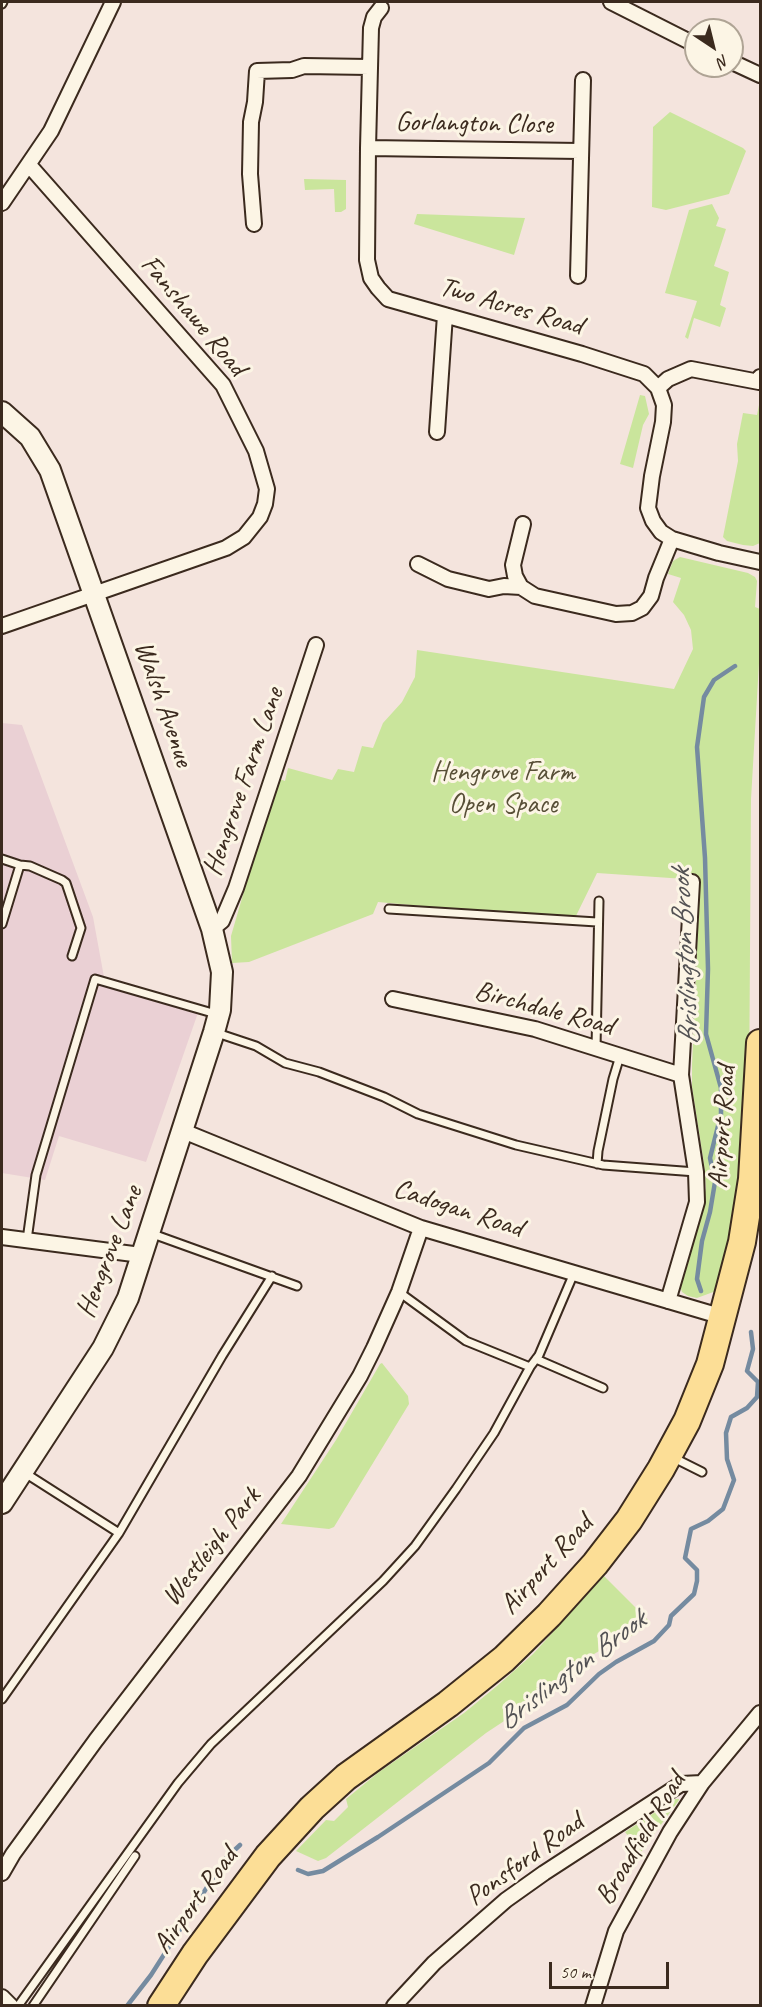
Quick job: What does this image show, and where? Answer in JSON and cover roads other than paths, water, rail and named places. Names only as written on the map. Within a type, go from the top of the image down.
[{"type":"highway","name":"Airport Road","points":[[161,2006],[195,1954],[268,1856],[312,1808],[346,1777],[448,1704],[504,1659],[549,1615],[595,1564],[629,1520],[687,1421],[710,1364],[723,1317],[742,1242],[752,1179],[760,1043]]},
{"type":"street","points":[[2,203],[51,131],[113,2]]},
{"type":"street","points":[[611,2],[684,39]]},
{"type":"street","name":"Two Acres Road","points":[[382,4],[374,17],[371,28],[369,67],[368,260],[371,278],[378,288],[388,299],[644,374],[658,388]]},
{"type":"street","points":[[254,225],[254,201],[250,174],[251,122],[257,71],[292,70],[304,66],[369,67]]},
{"type":"street","points":[[744,68],[760,75]]},
{"type":"street","name":"Gorlangton Close","points":[[578,276],[583,80]]},
{"type":"street","name":"Gorlangton Close","points":[[368,148],[580,151]]},
{"type":"street","name":"Fanshawe Road","points":[[2,626],[93,592],[226,548],[244,537],[260,518],[267,489],[256,451],[223,385],[29,165]]},
{"type":"street","points":[[437,432],[445,315]]},
{"type":"street","points":[[760,376],[759,382],[691,369],[668,379],[658,388],[664,405],[663,422],[648,508],[661,532],[672,539],[760,562]]},
{"type":"street","name":"Walsh Avenue","points":[[2,412],[30,436],[50,470],[212,929],[222,972],[216,1024]]},
{"type":"street","points":[[523,524],[513,565],[515,576],[521,587],[535,596],[616,614],[632,613],[642,608],[651,596],[672,539]]},
{"type":"street","points":[[418,564],[448,579],[489,589],[504,586],[521,587]]},
{"type":"street","name":"Hengrove Farm Lane","points":[[212,929],[222,921],[236,888],[316,645]]},
{"type":"street","points":[[668,1301],[698,1202],[696,1172],[681,1076],[692,882]]},
{"type":"street","name":"Birchdale Road","points":[[393,999],[535,1029],[681,1076]]},
{"type":"street","name":"Hengrove Lane","points":[[2,1503],[103,1348],[128,1298],[216,1024]]},
{"type":"street","name":"Cadogan Road","points":[[183,1131],[422,1228],[723,1317]]},
{"type":"street","name":"Westleigh Park","points":[[2,1873],[13,1854],[96,1740],[299,1476],[360,1376],[399,1292],[422,1228]]},
{"type":"street","points":[[2,1237],[141,1255]]},
{"type":"street","name":"Broadfield Road","points":[[593,2006],[616,1932],[670,1832],[702,1784],[760,1713]]},
{"type":"street","name":"Ponsford Road","points":[[394,2006],[434,1963],[506,1900],[681,1784],[702,1784]]},
{"type":"street","points":[[2,1997],[11,2006]]},
{"type":"lane","points":[[2,860],[30,866],[66,884],[81,928],[72,956]]},
{"type":"lane","points":[[2,924],[20,865]]},
{"type":"lane","points":[[596,1049],[599,901]]},
{"type":"lane","points":[[389,909],[597,922]]},
{"type":"lane","points":[[27,1240],[36,1175],[95,979],[216,1024],[285,1063],[318,1072],[384,1097],[418,1114],[516,1145],[597,1164],[696,1172]]},
{"type":"lane","points":[[597,1164],[600,1141],[620,1056]]},
{"type":"lane","points":[[149,1233],[297,1286]]},
{"type":"lane","points":[[18,2006],[132,1845],[191,1767],[211,1744],[383,1581],[415,1546],[494,1432],[536,1359],[574,1273]]},
{"type":"lane","points":[[2,1699],[119,1533],[272,1276]]},
{"type":"lane","points":[[399,1292],[466,1341],[530,1367]]},
{"type":"lane","points":[[536,1359],[603,1388]]},
{"type":"lane","points":[[669,1454],[702,1472]]},
{"type":"lane","points":[[22,1470],[119,1533]]},
{"type":"lane","points":[[33,2006],[135,1856]]},
{"type":"waterway","name":"Brislington Brook","points":[[701,1291],[697,1279],[702,1241],[715,1182],[710,1158],[721,1114],[721,1088],[706,1034],[708,969],[705,858],[697,747],[704,697],[714,680],[735,666]]},
{"type":"waterway","name":"Brislington Brook","points":[[298,1870],[308,1874],[323,1871],[378,1837],[489,1763],[524,1728],[567,1705],[599,1674],[654,1641],[669,1625],[671,1616],[694,1594],[697,1581],[697,1570],[685,1558],[691,1529],[708,1521],[723,1509],[734,1480],[727,1459],[726,1433],[731,1417],[747,1408],[757,1397],[758,1382],[747,1371],[753,1349],[751,1332]]},
{"type":"waterway","name":"Brislington Brook","points":[[127,2006],[151,1975],[225,1859],[240,1845]]},
{"type":"park label","name":"Hengrove Farm Open Space","points":[[503,789]]}]
